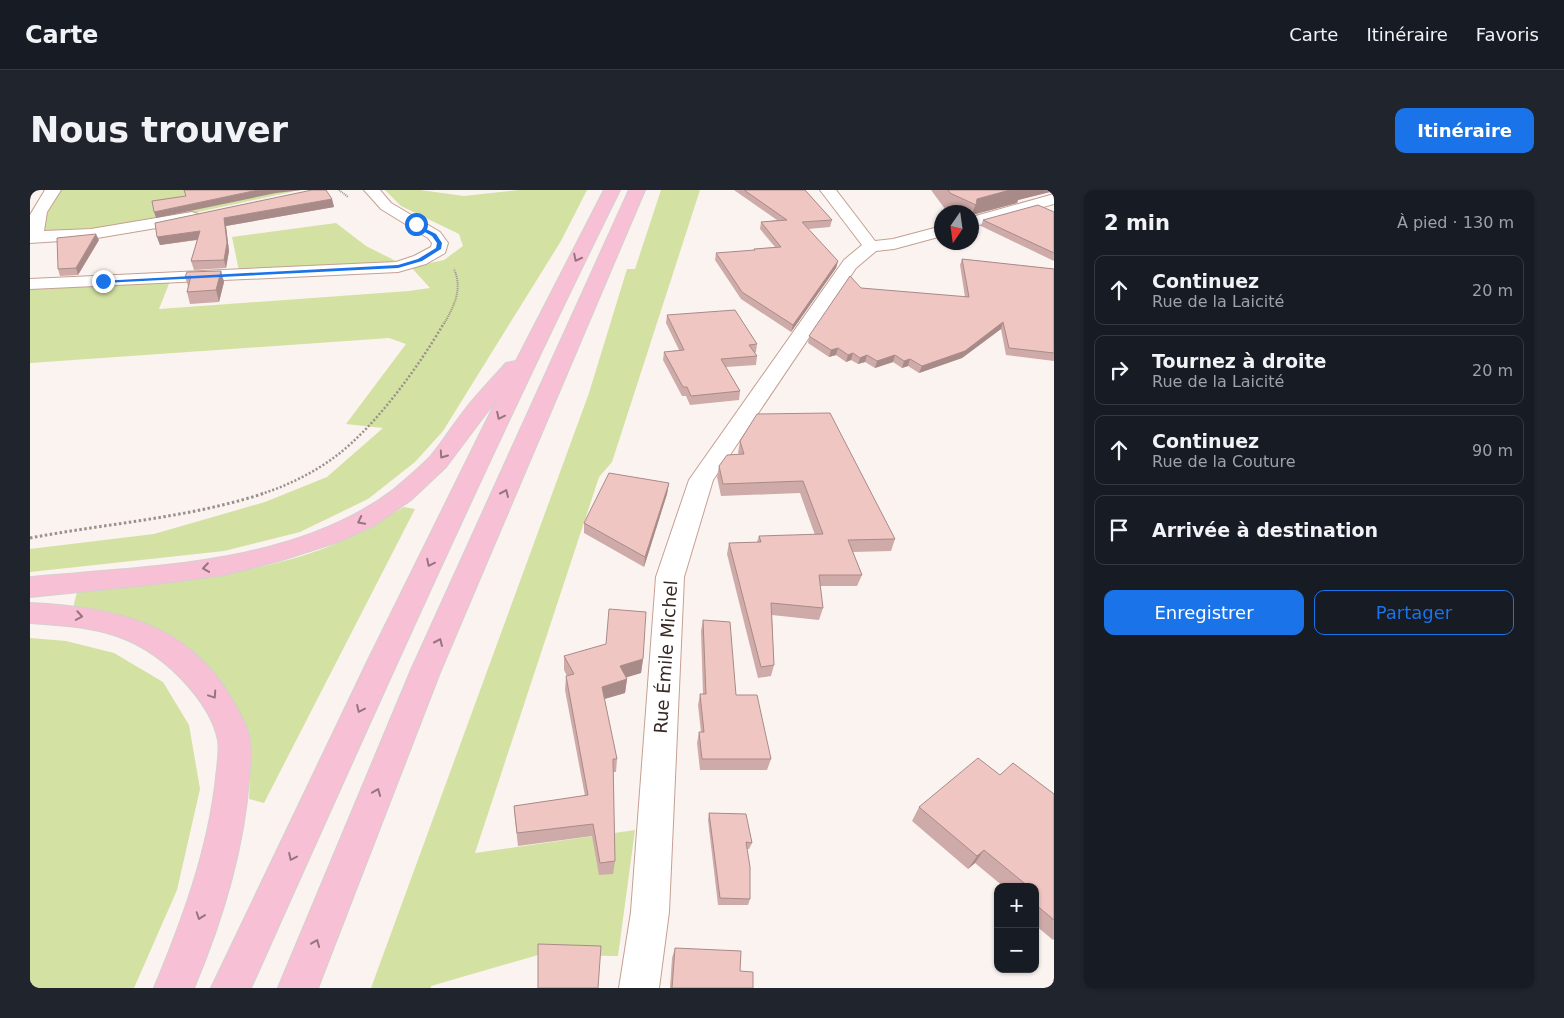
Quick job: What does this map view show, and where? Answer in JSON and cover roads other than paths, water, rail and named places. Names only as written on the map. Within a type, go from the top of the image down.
[{"type":"highway","points":[[231,988],[382,662],[536,340],[612,190]]},
{"type":"highway","points":[[298,988],[426,670],[637,190]]},
{"type":"highway","points":[[30,587],[156,575],[224,566],[270,555],[329,536],[351,526],[402,495],[438,462],[472,415],[536,340]]},
{"type":"highway","points":[[30,613],[70,615],[119,624],[161,642],[190,665],[217,698],[234,741],[232,800],[216,870],[174,988]]},
{"type":"street","points":[[53,190],[43,201],[32,225],[34,237],[63,237],[112,232],[205,214]]},
{"type":"street","points":[[30,284],[398,266],[420,260],[438,249],[440,243],[434,235],[386,206],[372,190]]},
{"type":"street","points":[[828,190],[871,246],[894,244],[934,233]]},
{"type":"street","points":[[979,220],[1054,199]]},
{"type":"street","name":"Rue Émile Michel","points":[[639,988],[650,912],[670,577],[701,480],[850,264],[871,246]]}]
